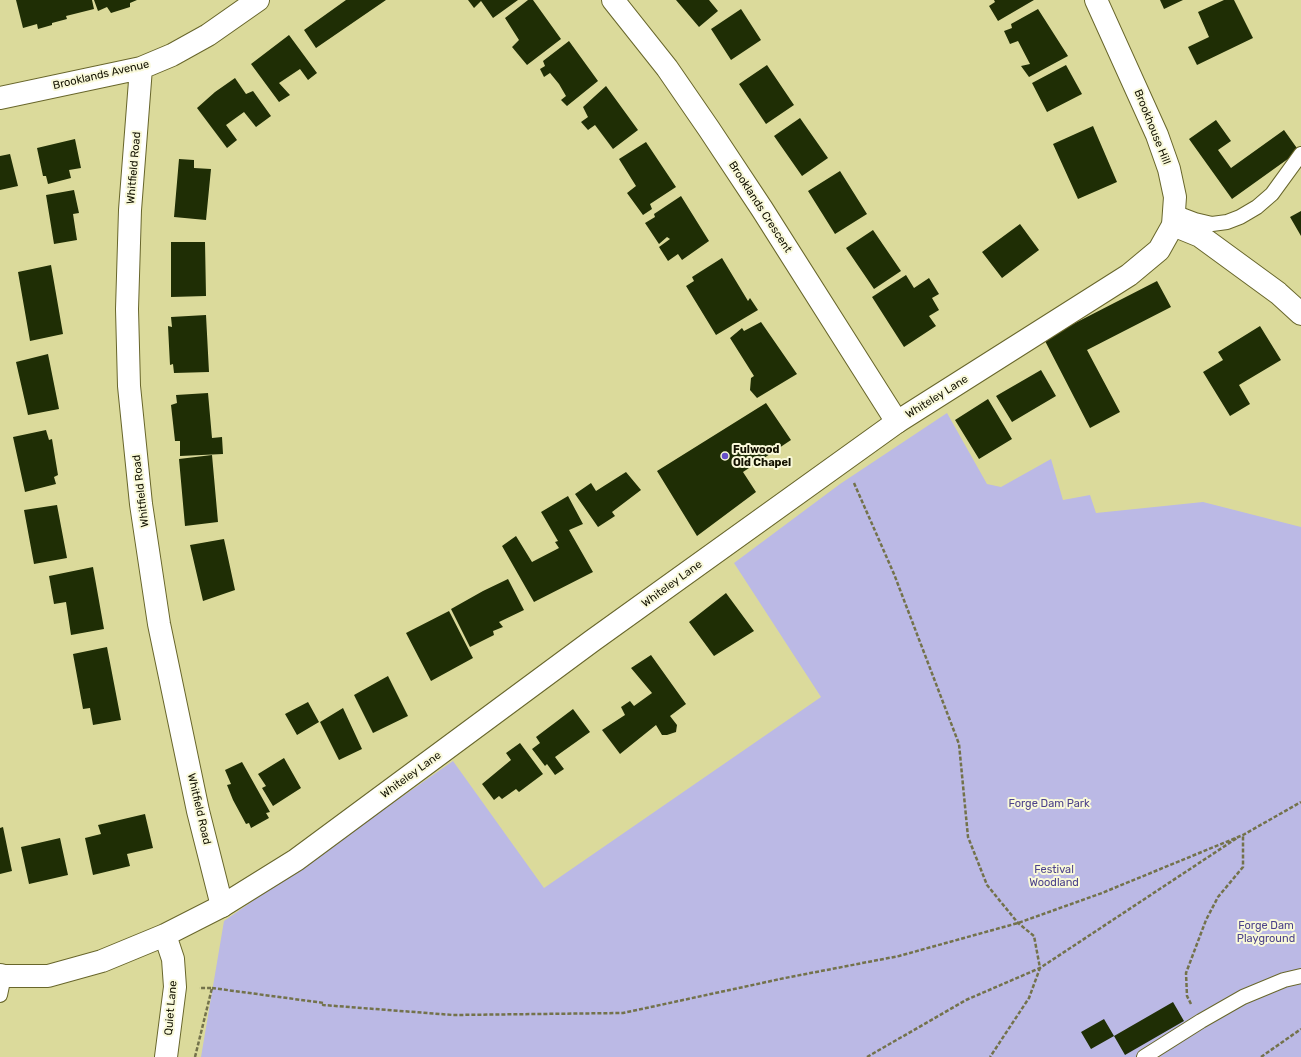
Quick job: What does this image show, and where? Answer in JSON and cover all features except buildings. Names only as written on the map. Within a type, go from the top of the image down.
[{"type":"street","name":"Brooklands Avenue","points":[[0,98],[141,68],[172,56],[208,35],[258,0]]},
{"type":"street","name":"Brooklands Crescent","points":[[613,0],[667,68],[709,129],[762,209],[897,422]]},
{"type":"street","name":"Brookhouse Hill","points":[[1096,0],[1157,135],[1169,169],[1175,197],[1173,218]]},
{"type":"street","name":"Whitfield Road","points":[[141,68],[130,226],[127,309],[129,386],[141,504],[159,624],[198,811],[222,906]]},
{"type":"street","name":"Whiteley Lane","points":[[1,982],[48,976],[102,961],[165,935],[222,906],[296,860],[592,641],[897,422],[1129,275],[1159,250],[1173,218]]},
{"type":"street","points":[[1173,218],[1278,293],[1301,314]]},
{"type":"street","name":"Quiet Lane","points":[[165,935],[173,959],[175,987],[166,1057]]},
{"type":"lane","points":[[1173,218],[1196,220],[1212,224],[1227,222],[1240,217],[1257,207],[1272,194],[1301,154]]},
{"type":"lane","points":[[1144,1057],[1201,1021],[1243,997],[1284,980],[1301,976]]},
{"type":"path","points":[[844,461],[894,574],[959,744],[968,837],[987,885],[1018,923],[1034,936],[1040,968],[1029,998],[990,1057]]},
{"type":"path","points":[[867,1057],[966,1000],[1040,968],[1243,835],[1301,802]]},
{"type":"path","points":[[175,987],[212,988],[324,1003],[324,1005],[453,1015],[623,1012],[898,956],[1018,923],[1102,893],[1243,835]]},
{"type":"path","points":[[1201,1021],[1193,1010],[1187,996],[1186,974],[1206,920],[1218,897],[1243,867],[1243,835]]},
{"type":"path","points":[[195,1057],[212,988]]},
{"type":"path","points":[[1261,1057],[1301,1029]]},
{"type":"green space","name":"Forge Dam Park","points":[[947,413],[987,484],[1001,487],[1051,459],[1063,500],[1090,495],[1096,513],[1203,502],[1301,527],[1301,1057],[201,1057],[224,921],[453,761],[544,888],[821,697],[734,563],[840,484]]},
{"type":"place","name":"Fulwood Old Chapel","points":[[725,456]]},
{"type":"park label","name":"Festival Woodland","points":[[1054,876]]},
{"type":"park label","name":"Forge Dam Playground","points":[[1266,932]]}]
